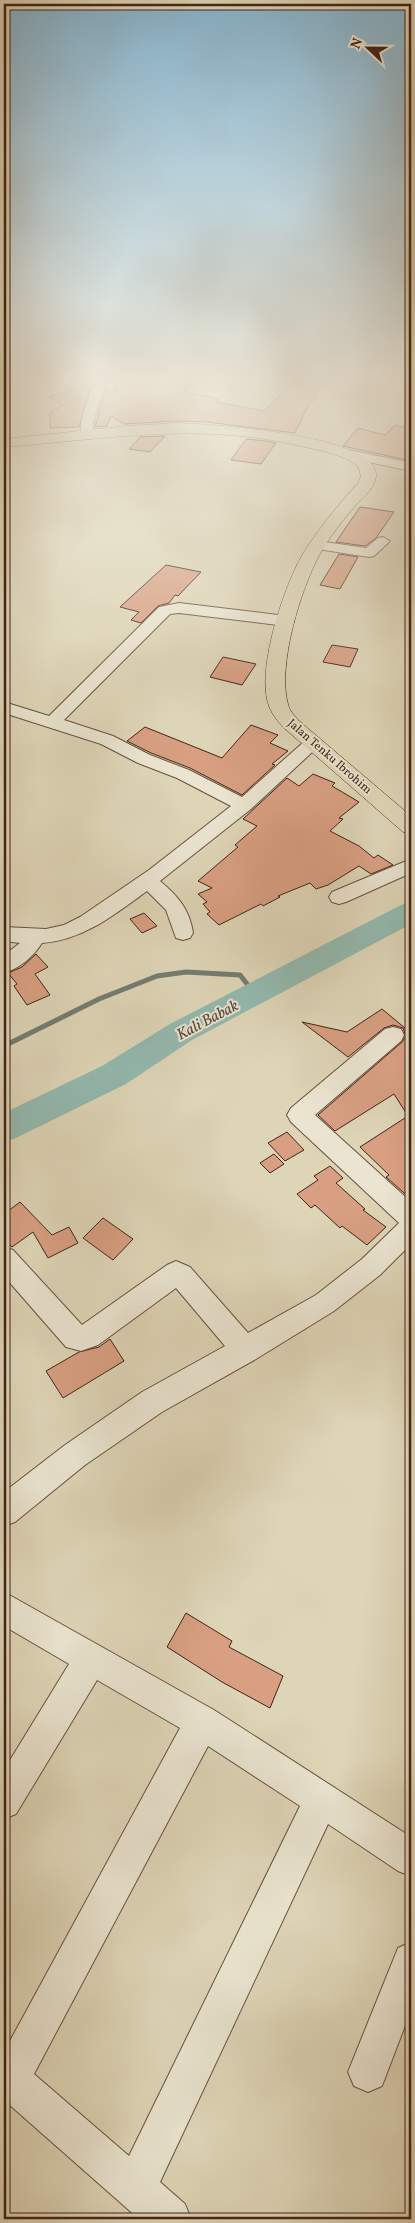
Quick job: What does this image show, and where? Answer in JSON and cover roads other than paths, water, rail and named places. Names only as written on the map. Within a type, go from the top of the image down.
[{"type":"main road","name":"Jalan Tenku Ibrohim","points":[[366,482],[318,545],[299,581],[286,622],[278,658],[276,689],[278,705],[291,724],[411,827]]},
{"type":"street","points":[[318,545],[369,553],[383,541]]},
{"type":"street","points":[[52,722],[165,610],[179,608],[286,622]]},
{"type":"street","points":[[4,707],[107,740],[144,759],[183,774],[244,805]]},
{"type":"street","points":[[4,934],[35,937],[60,934],[82,925],[147,881],[244,805],[313,743]]},
{"type":"street","points":[[339,897],[411,866]]},
{"type":"street","points":[[147,881],[178,909],[182,919],[183,934]]},
{"type":"street","points":[[4,965],[26,950],[35,937]]},
{"type":"street","points":[[393,1035],[299,1115],[411,1218]]},
{"type":"street","points":[[4,1511],[75,1455],[152,1402],[246,1350],[350,1285],[372,1267],[411,1228]]},
{"type":"street","points":[[4,1258],[76,1338],[81,1339],[88,1336],[176,1273],[181,1275],[246,1350]]},
{"type":"street","points":[[4,1608],[202,1722],[411,1858]]},
{"type":"street","points":[[4,1802],[91,1659]]},
{"type":"street","points":[[170,2219],[7,2077],[202,1722]]},
{"type":"street","points":[[135,2189],[321,1800]]},
{"type":"street","points":[[368,2072],[411,1961]]},
{"type":"waterway","name":"Kali Babak","points":[[4,1128],[114,1075],[181,1032],[411,912]]},
{"type":"waterway","points":[[4,1046],[99,999],[157,976],[186,972],[240,975],[255,994]]}]
